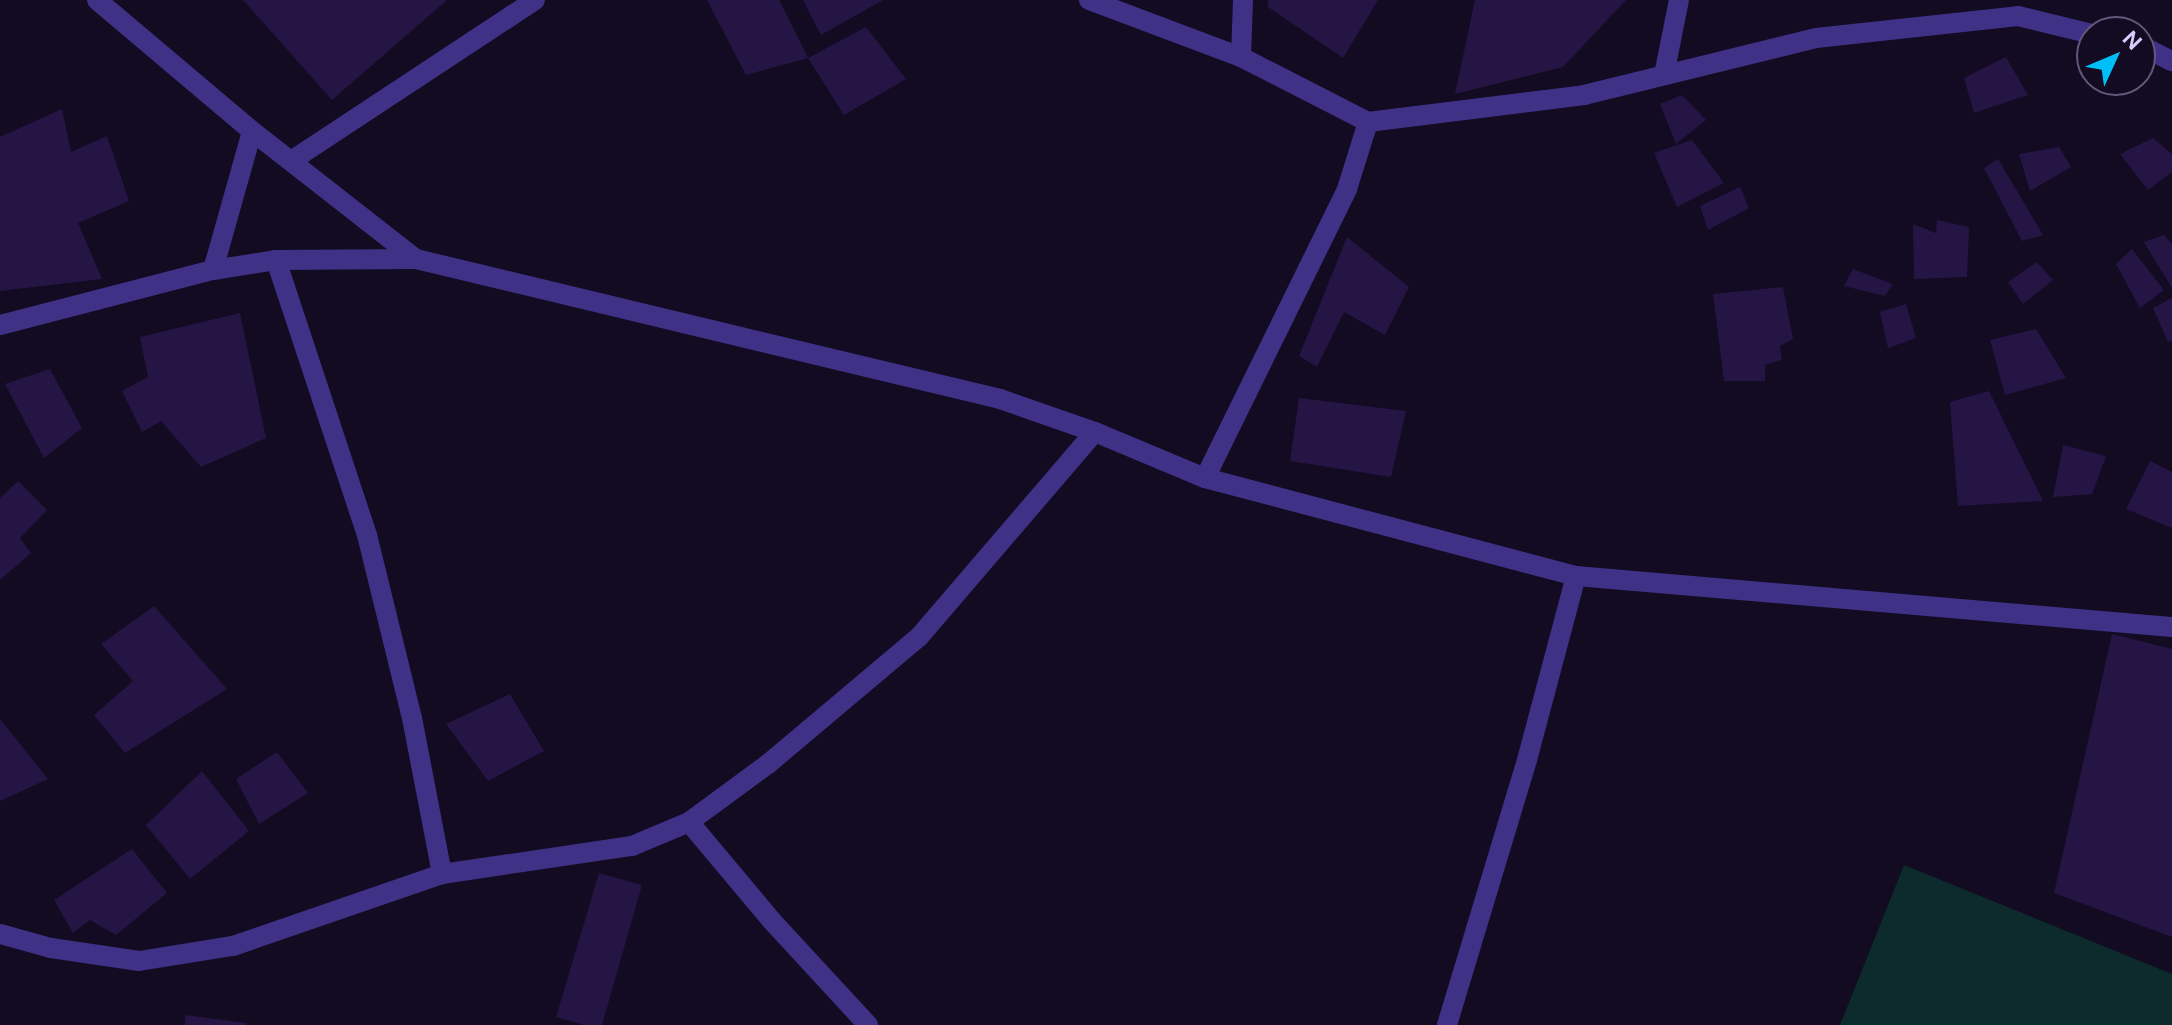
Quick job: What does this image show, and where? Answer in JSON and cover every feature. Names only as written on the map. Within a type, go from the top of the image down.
[{"type":"street","points":[[97,0],[252,131],[416,259]]},
{"type":"street","points":[[291,161],[535,0]]},
{"type":"street","points":[[1089,0],[1241,57],[1368,122],[1584,95],[1816,38],[2018,16],[2076,30]]},
{"type":"street","points":[[1241,57],[1243,0]]},
{"type":"street","points":[[1664,75],[1679,0]]},
{"type":"street","points":[[1205,478],[1347,189],[1368,122]]},
{"type":"street","points":[[213,270],[252,131]]},
{"type":"street","points":[[0,325],[213,270],[276,260],[416,259],[1000,399],[1095,432],[1205,478],[1576,576],[2172,627]]},
{"type":"street","points":[[276,260],[367,535],[412,718],[442,874]]},
{"type":"street","points":[[0,934],[51,948],[139,961],[233,946],[442,874],[632,846],[689,822],[768,764],[919,637],[1095,432]]},
{"type":"street","points":[[1447,1025],[1527,760],[1576,576]]},
{"type":"street","points":[[689,822],[772,921],[868,1025]]},
{"type":"green space","points":[[1904,865],[2172,974],[2172,1025],[1840,1025]]},
{"type":"building","points":[[243,0],[447,0],[332,100]]},
{"type":"building","points":[[707,0],[779,0],[808,58],[746,75]]},
{"type":"building","points":[[803,0],[883,0],[821,35]]},
{"type":"building","points":[[1268,0],[1378,0],[1343,58],[1268,7]]},
{"type":"building","points":[[1475,0],[1626,0],[1563,67],[1455,94]]},
{"type":"building","points":[[866,27],[906,79],[844,115],[808,58]]},
{"type":"building","points":[[2006,57],[2028,95],[1974,113],[1964,78]]},
{"type":"building","points":[[1682,95],[1706,120],[1676,144],[1660,104]]},
{"type":"building","points":[[62,109],[71,152],[107,136],[129,201],[78,223],[102,279],[0,291],[0,137]]},
{"type":"building","points":[[2153,138],[2172,154],[2172,172],[2148,190],[2120,154]]},
{"type":"building","points":[[1692,140],[1724,183],[1677,207],[1654,153]]},
{"type":"building","points":[[2059,147],[2071,167],[2030,191],[2019,154]]},
{"type":"building","points":[[1998,159],[2043,235],[2022,241],[1984,168]]},
{"type":"building","points":[[1740,187],[1749,208],[1708,230],[1700,206]]},
{"type":"building","points":[[1937,220],[1969,227],[1967,277],[1914,279],[1913,224],[1936,233]]},
{"type":"building","points":[[2164,235],[2172,244],[2172,288],[2144,242]]},
{"type":"building","points":[[1347,237],[1409,287],[1385,335],[1344,312],[1317,367],[1299,356]]},
{"type":"building","points":[[2132,249],[2164,290],[2140,308],[2116,264]]},
{"type":"building","points":[[2037,262],[2053,280],[2023,304],[2008,282]]},
{"type":"building","points":[[1853,269],[1893,284],[1885,296],[1844,286]]},
{"type":"building","points":[[1783,287],[1793,339],[1780,346],[1782,360],[1765,365],[1765,381],[1724,381],[1713,294]]},
{"type":"building","points":[[2172,298],[2172,341],[2168,342],[2153,308]]},
{"type":"building","points":[[1906,304],[1916,338],[1888,348],[1880,312]]},
{"type":"building","points":[[240,313],[266,438],[201,467],[161,421],[142,432],[122,391],[148,377],[140,337]]},
{"type":"building","points":[[2036,329],[2066,378],[2005,395],[1990,340]]},
{"type":"building","points":[[50,369],[82,428],[44,458],[5,384]]},
{"type":"building","points":[[1989,391],[2043,501],[1958,506],[1950,402]]},
{"type":"building","points":[[1299,398],[1406,411],[1391,477],[1290,461]]},
{"type":"building","points":[[2063,445],[2106,456],[2092,494],[2053,497]]},
{"type":"building","points":[[2150,461],[2172,472],[2172,528],[2126,509]]},
{"type":"building","points":[[18,481],[47,510],[20,538],[31,553],[0,580],[0,498]]},
{"type":"building","points":[[154,606],[227,689],[125,753],[94,715],[133,681],[101,644]]},
{"type":"building","points":[[2112,634],[2172,649],[2172,937],[2054,893]]},
{"type":"building","points":[[510,694],[544,751],[488,781],[446,724]]},
{"type":"building","points":[[0,719],[48,779],[0,801]]},
{"type":"building","points":[[277,752],[308,793],[259,824],[236,779]]},
{"type":"building","points":[[202,771],[249,831],[190,879],[146,825]]},
{"type":"building","points":[[132,849],[167,893],[116,935],[90,920],[73,933],[54,900]]},
{"type":"building","points":[[599,873],[642,885],[602,1025],[584,1025],[556,1017]]},
{"type":"building","points":[[185,1015],[246,1023],[246,1025],[185,1025]]}]
